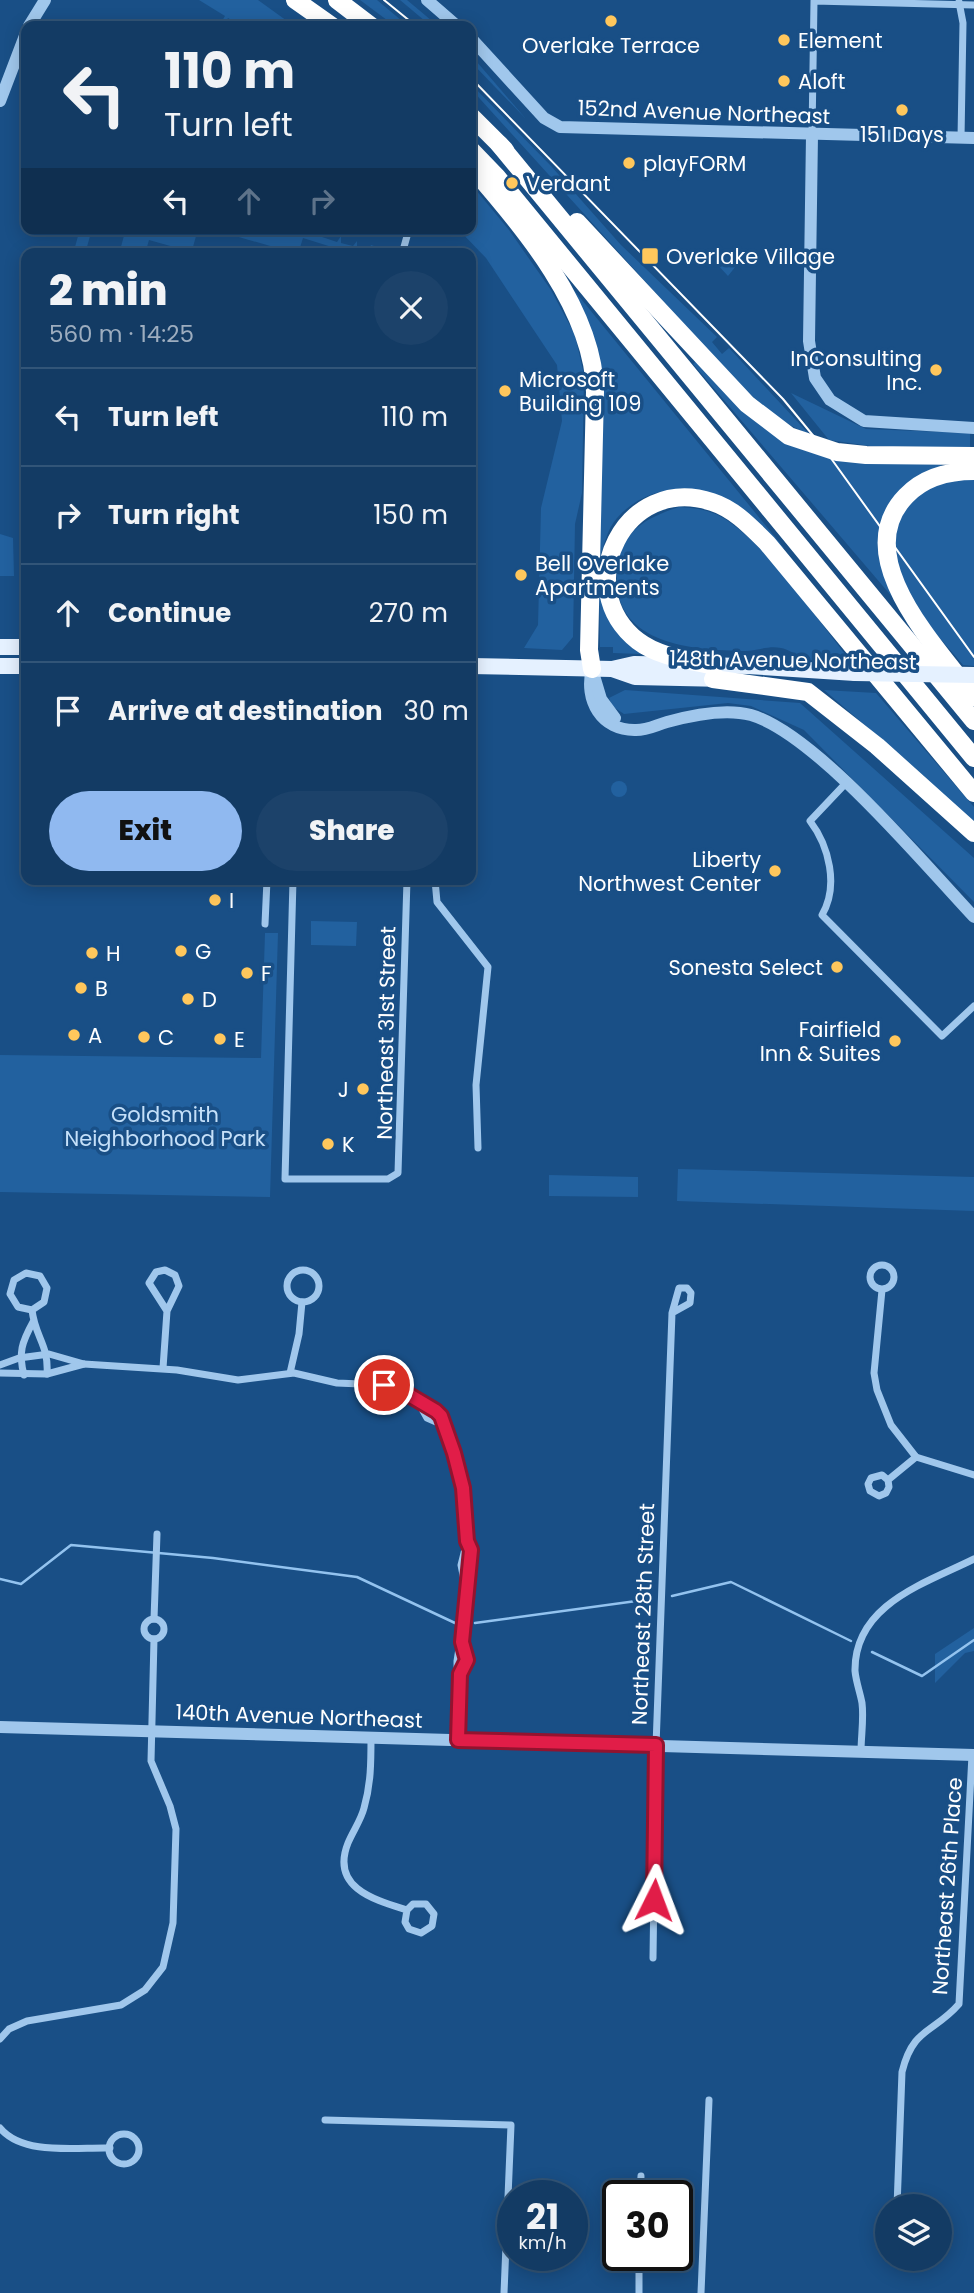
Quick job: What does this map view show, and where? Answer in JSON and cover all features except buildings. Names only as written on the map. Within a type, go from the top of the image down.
[{"type":"highway","points":[[295,0],[325,21]]},
{"type":"highway","points":[[337,0],[364,21]]},
{"type":"highway","points":[[476,121],[767,421],[789,436],[837,452],[974,456]]},
{"type":"highway","points":[[499,144],[974,721]]},
{"type":"highway","points":[[476,156],[974,758]]},
{"type":"highway","points":[[476,173],[561,288],[580,322],[593,360],[595,392],[589,650],[592,669]]},
{"type":"highway","points":[[974,471],[937,476],[908,494],[890,522],[886,548],[888,567],[900,593],[974,697]]},
{"type":"highway","points":[[974,793],[767,542],[744,520],[705,500],[664,500],[636,514],[617,536],[607,572],[611,602],[630,634],[650,649],[713,672],[808,692],[877,746],[974,833]]},
{"type":"main road","points":[[0,647],[21,647]]},
{"type":"main road","points":[[0,666],[21,666]]},
{"type":"main road","name":"148th Avenue Northeast","points":[[476,666],[612,669],[635,677],[713,672],[974,685]]},
{"type":"main road","name":"148th Avenue Northeast","points":[[858,678],[974,675]]},
{"type":"street","points":[[32,21],[45,0]]},
{"type":"street","points":[[427,0],[451,21]]},
{"type":"street","points":[[974,5],[959,2],[814,1],[810,364],[821,388],[839,408],[876,425],[974,428]]},
{"type":"street","points":[[959,2],[963,23],[967,138]]},
{"type":"street","name":"152nd Avenue Northeast","points":[[476,43],[544,118],[560,127],[967,138]]},
{"type":"street","points":[[0,101],[21,46]]},
{"type":"street","points":[[592,669],[589,689],[593,705],[604,719],[632,730],[724,713],[747,714],[767,720],[794,737],[846,783],[974,917]]},
{"type":"street","points":[[846,783],[810,821],[822,836],[828,854],[829,891],[822,915],[942,1036],[974,1006]]},
{"type":"street","points":[[265,924],[267,885]]},
{"type":"street","name":"Northeast 31st Street","points":[[293,885],[285,1179],[388,1179],[398,1173],[401,1167],[407,885]]},
{"type":"street","points":[[435,885],[437,902],[488,967],[477,1085],[478,1148]]},
{"type":"street","points":[[163,1368],[167,1311],[179,1282],[175,1275],[165,1270],[153,1275],[149,1287],[167,1311]]},
{"type":"street","points":[[304,1270],[316,1276],[318,1289],[310,1300],[302,1302],[290,1295],[287,1282],[291,1274],[304,1270]]},
{"type":"street","points":[[26,1273],[40,1276],[47,1289],[44,1302],[32,1310],[18,1307],[10,1294],[14,1280],[26,1273]]},
{"type":"street","points":[[882,1290],[874,1373],[877,1390],[891,1425],[916,1457],[974,1475]]},
{"type":"street","points":[[290,1373],[299,1334],[302,1302]]},
{"type":"street","points":[[32,1310],[33,1322],[49,1354],[47,1374]]},
{"type":"street","name":"Northeast 28th Street","points":[[653,1958],[656,1745],[672,1313]]},
{"type":"street","points":[[24,1375],[19,1357],[21,1344],[33,1322]]},
{"type":"street","points":[[0,1365],[19,1357],[49,1354],[85,1364],[136,1369],[163,1368],[238,1380],[290,1373],[337,1383],[384,1385],[399,1389],[436,1411],[463,1488],[467,1541],[472,1566],[466,1590],[462,1642],[457,1661],[460,1674],[458,1740]]},
{"type":"street","points":[[0,1373],[47,1374],[85,1364]]},
{"type":"street","points":[[888,1480],[916,1457]]},
{"type":"street","points":[[154,1639],[146,1634],[145,1627],[154,1619],[157,1534]]},
{"type":"street","points":[[861,1752],[862,1704],[855,1672],[862,1640],[886,1604],[899,1594],[974,1559]]},
{"type":"street","points":[[154,1619],[163,1624],[164,1631],[154,1639]]},
{"type":"street","points":[[0,2039],[9,2029],[27,2021],[121,2006],[145,1990],[163,1967],[172,1932],[176,1829],[170,1806],[152,1769],[154,1639]]},
{"type":"street","name":"140th Avenue Northeast","points":[[0,1727],[973,1755]]},
{"type":"street","points":[[371,1737],[368,1793],[364,1811],[348,1844],[346,1870],[349,1879],[365,1895],[407,1910]]},
{"type":"street","name":"Northeast 26th Place","points":[[898,2194],[902,2072],[906,2057],[921,2033],[959,2004],[966,1917],[973,1755]]},
{"type":"street","points":[[417,1903],[426,1904],[434,1914],[432,1926],[421,1933],[409,1929],[404,1918],[407,1910],[417,1903]]},
{"type":"street","points":[[701,2293],[709,2100]]},
{"type":"street","points":[[325,2120],[511,2125],[504,2293]]},
{"type":"street","points":[[0,2128],[12,2139],[27,2145],[110,2148]]},
{"type":"street","points":[[125,2134],[137,2141],[139,2149],[133,2161],[124,2164],[112,2157],[110,2148],[113,2140],[125,2134]]},
{"type":"street","points":[[641,2176],[641,2180]]},
{"type":"street","points":[[639,2271],[639,2293]]},
{"type":"green space","points":[[199,0],[258,0],[287,21],[233,21],[228,18],[222,21],[225,16]]},
{"type":"green space","points":[[360,0],[377,0],[402,21],[388,21]]},
{"type":"green space","points":[[400,0],[407,0],[432,21],[425,21]]},
{"type":"green space","points":[[476,61],[526,119],[476,67]]},
{"type":"green space","points":[[476,89],[551,166],[621,245],[717,337],[712,342],[722,354],[729,348],[809,434],[776,416],[729,374],[476,95]]},
{"type":"green space","points":[[476,190],[509,230],[551,290],[575,335],[584,375],[582,493],[575,524],[573,637],[562,650],[524,648],[538,625],[541,508],[562,421],[557,365],[486,258],[464,235],[476,235]]},
{"type":"green space","points":[[78,235],[90,235],[87,248],[75,248]]},
{"type":"green space","points":[[124,235],[196,235],[193,248],[177,248],[149,240],[147,248],[121,248]]},
{"type":"green space","points":[[232,235],[322,235],[337,242],[341,236],[341,243],[353,246],[357,241],[357,248],[335,248],[303,238],[300,248],[277,248]]},
{"type":"green space","points":[[728,256],[736,266],[728,276],[716,263],[721,257]]},
{"type":"green space","points":[[573,289],[784,548],[749,514],[729,500],[696,490],[679,489],[645,497],[630,506],[611,528],[599,562],[602,400],[598,348],[570,291]]},
{"type":"green space","points":[[696,361],[750,416],[770,432],[809,452],[852,461],[941,463],[941,468],[906,486],[885,515],[882,556],[894,599],[693,364]]},
{"type":"green space","points":[[791,393],[866,429],[970,433],[970,448],[870,446],[829,440]]},
{"type":"green space","points":[[974,476],[974,666],[963,665],[911,602],[899,578],[894,548],[900,519],[906,506],[916,495],[942,480]]},
{"type":"green space","points":[[679,507],[714,513],[741,531],[776,566],[853,664],[814,661],[776,647],[745,651],[676,644],[655,637],[638,626],[625,611],[618,590],[621,552],[625,542],[639,526]]},
{"type":"green space","points":[[0,534],[13,538],[14,576],[0,576]]},
{"type":"green space","points":[[599,587],[606,614],[619,634],[641,654],[613,653],[613,647],[600,647]]},
{"type":"green space","points":[[625,690],[800,703],[974,858],[974,902],[804,730],[751,706],[728,703],[624,714],[612,706],[609,698]]},
{"type":"green space","points":[[824,690],[876,693],[974,807],[974,825],[924,776]]},
{"type":"green space","points":[[616,781],[622,781],[627,789],[625,795],[616,797],[611,792],[611,786]]},
{"type":"green space","points":[[311,921],[357,922],[356,946],[311,945]]},
{"type":"green space","name":"Goldsmith Neighborhood Park","points":[[265,933],[278,933],[270,1197],[0,1192],[0,1055],[261,1058]]},
{"type":"green space","points":[[678,1169],[974,1177],[974,1211],[677,1201]]},
{"type":"green space","points":[[549,1175],[638,1177],[638,1197],[549,1196]]},
{"type":"green space","points":[[974,1628],[974,1651],[965,1653],[935,1683],[935,1654]]},
{"type":"waterway","points":[[0,1579],[21,1584],[71,1545],[213,1558],[357,1577],[455,1623]]},
{"type":"waterway","points":[[672,1596],[731,1582],[851,1641]]},
{"type":"waterway","points":[[475,1623],[651,1599]]},
{"type":"waterway","points":[[872,1652],[922,1676],[974,1640]]},
{"type":"tram line","points":[[384,0],[410,21]]},
{"type":"tram line","points":[[476,83],[783,399],[825,450],[974,657]]},
{"type":"place","name":"Overlake Terrace","points":[[611,21]]},
{"type":"place","name":"Element","points":[[784,40]]},
{"type":"place","name":"Aloft","points":[[784,81]]},
{"type":"place","name":"151 Days","points":[[902,110]]},
{"type":"place","name":"playFORM","points":[[629,163]]},
{"type":"place","name":"Verdant","points":[[512,183]]},
{"type":"place","name":"Overlake Village","points":[[650,256]]},
{"type":"place","name":"InConsulting Inc.","points":[[936,370]]},
{"type":"place","name":"Microsoft Building 109","points":[[505,391]]},
{"type":"place","name":"Bell Overlake Apartments","points":[[521,575]]},
{"type":"place","name":"Liberty Northwest Center","points":[[775,871]]},
{"type":"place","name":"I","points":[[215,900]]},
{"type":"place","name":"G","points":[[181,951]]},
{"type":"place","name":"H","points":[[92,953]]},
{"type":"place","name":"Sonesta Select","points":[[837,967]]},
{"type":"place","name":"F","points":[[247,973]]},
{"type":"place","name":"B","points":[[81,988]]},
{"type":"place","name":"D","points":[[188,999]]},
{"type":"place","name":"A","points":[[74,1035]]},
{"type":"place","name":"C","points":[[144,1037]]},
{"type":"place","name":"E","points":[[220,1039]]},
{"type":"place","name":"Fairfield Inn & Suites","points":[[895,1041]]},
{"type":"place","name":"J","points":[[363,1089]]},
{"type":"place","name":"K","points":[[328,1144]]},
{"type":"route","points":[[384,1385],[399,1389],[418,1402],[427,1404],[441,1416],[463,1488],[467,1541],[471,1550],[472,1566],[466,1590],[462,1642],[466,1647],[467,1660],[460,1674],[458,1740],[656,1745],[657,1848],[654,1900]]}]
